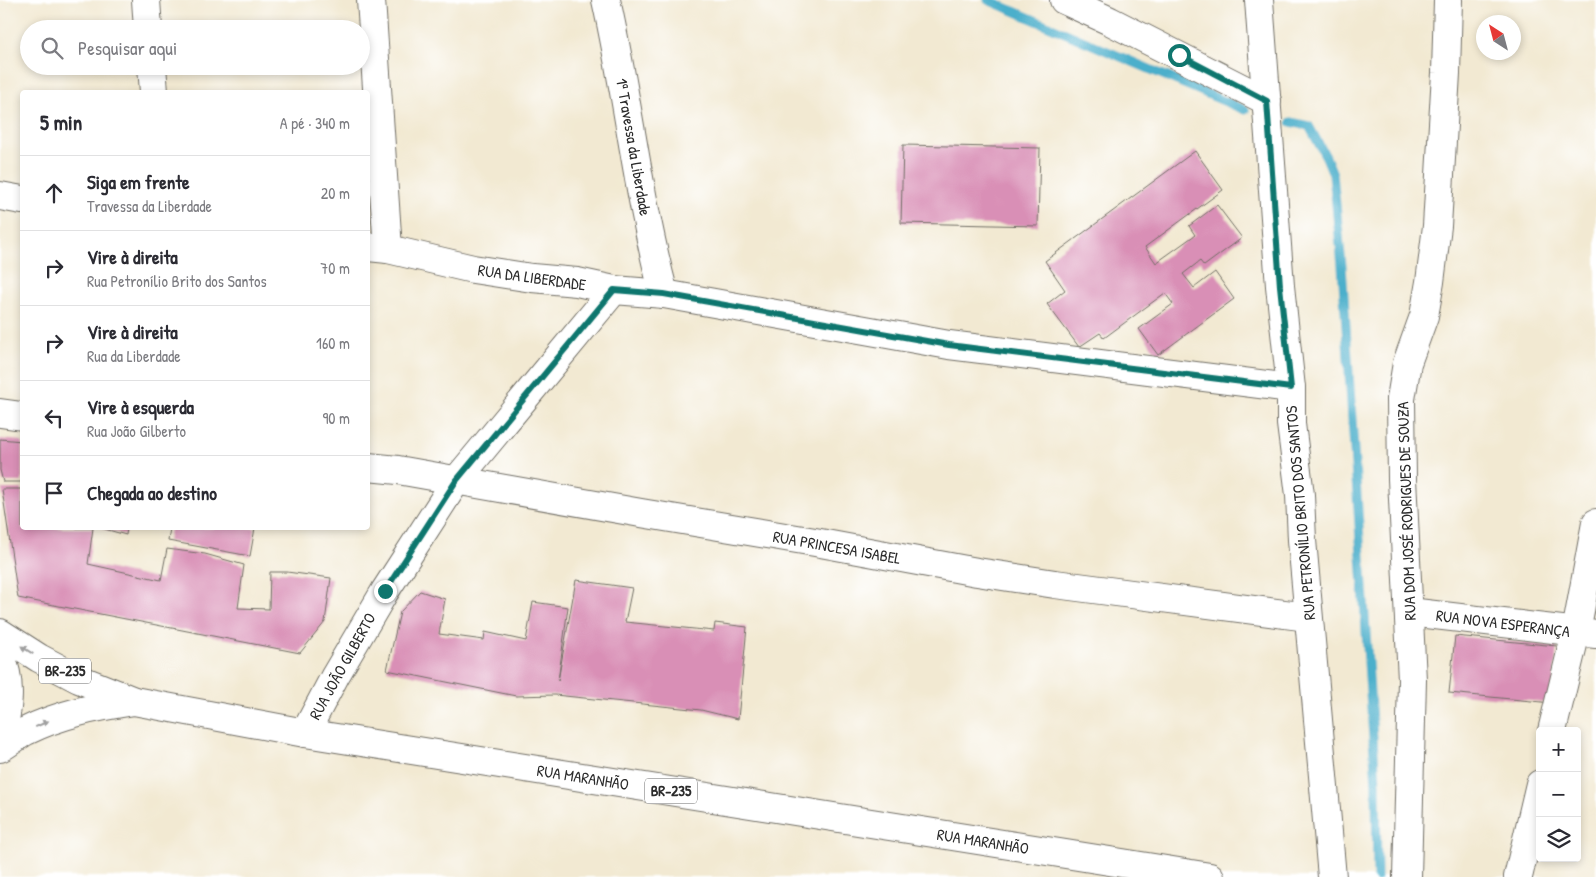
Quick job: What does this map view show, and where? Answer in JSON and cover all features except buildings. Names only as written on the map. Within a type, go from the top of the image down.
[{"type":"main road","points":[[146,0],[147,20]]},
{"type":"main road","points":[[371,0],[378,248]]},
{"type":"main road","name":"1ª Travessa da Liberdade","points":[[606,0],[628,110],[653,254],[664,294]]},
{"type":"main road","points":[[1064,0],[1110,21],[1267,101]]},
{"type":"main road","name":"RUA PETRONÍLIO BRITO DOS SANTOS","points":[[1259,0],[1280,286],[1291,388],[1291,424],[1300,495],[1308,617],[1332,877]]},
{"type":"main road","name":"RUA DOM JOSÉ RODRIGUES DE SOUZA","points":[[1407,877],[1412,680],[1402,479],[1401,399],[1407,363],[1424,316],[1432,273],[1442,151],[1448,0]]},
{"type":"main road","points":[[153,75],[154,90]]},
{"type":"main road","points":[[0,196],[20,200]]},
{"type":"main road","name":"RUA DA LIBERDADE","points":[[378,248],[473,269],[532,278],[577,282],[614,290],[664,294],[949,345],[1291,388]]},
{"type":"main road","name":"RUA JOÃO GILBERTO","points":[[305,733],[335,676],[385,591],[456,481],[614,290]]},
{"type":"main road","points":[[0,413],[20,416]]},
{"type":"main road","name":"RUA PRINCESA ISABEL","points":[[370,467],[398,470],[977,572],[1308,617]]},
{"type":"main road","points":[[1553,727],[1586,633],[1596,523]]},
{"type":"main road","name":"RUA NOVA ESPERANÇA","points":[[1409,612],[1586,633]]},
{"type":"main road","name":"BR-235","points":[[0,633],[39,658],[79,679],[134,701]]},
{"type":"main road","points":[[0,654],[4,664],[9,692],[6,720],[0,742]]},
{"type":"main road","name":"RUA MARANHÃO","points":[[134,701],[305,733],[1196,876]]},
{"type":"main road","name":"BR-235","points":[[0,748],[25,732],[50,720],[95,707],[134,701]]},
{"type":"main road","points":[[1518,877],[1536,801]]},
{"type":"waterway","points":[[988,0],[1245,110]]},
{"type":"waterway","points":[[1291,122],[1309,126],[1333,174],[1342,266],[1376,784],[1377,877]]},
{"type":"route","points":[[385,591],[456,481],[614,290],[664,294],[949,345],[1291,388],[1280,286],[1267,101],[1179,55]]}]
